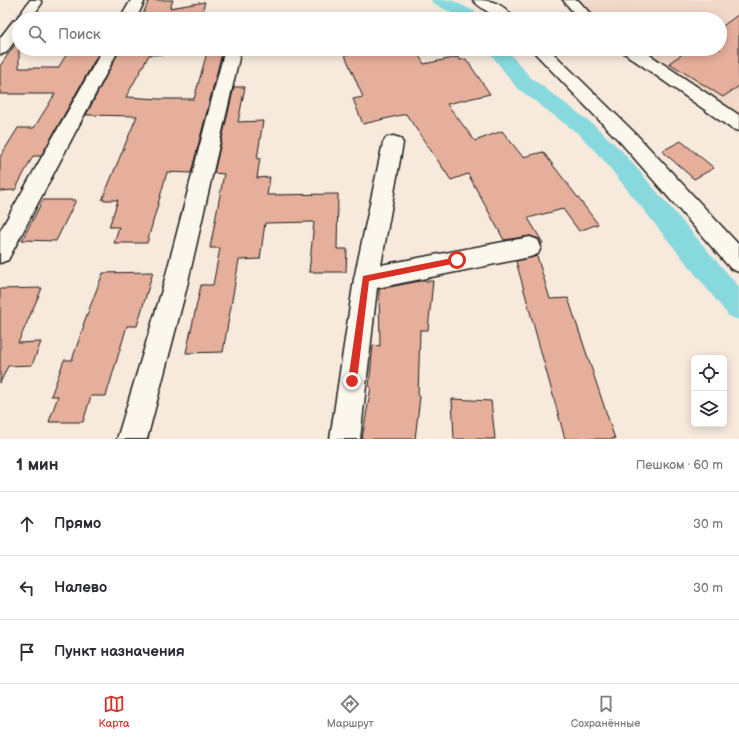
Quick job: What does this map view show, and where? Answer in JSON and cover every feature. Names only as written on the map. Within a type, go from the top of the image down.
[{"type":"street","points":[[132,12],[138,0]]},
{"type":"street","points":[[480,0],[499,12]]},
{"type":"street","points":[[570,0],[581,12]]},
{"type":"street","points":[[28,12],[35,3]]},
{"type":"street","points":[[0,50],[12,34]]},
{"type":"street","points":[[0,253],[108,56]]},
{"type":"street","points":[[132,439],[174,290],[231,56]]},
{"type":"street","points":[[546,56],[629,139],[739,261]]},
{"type":"street","points":[[640,56],[739,124]]},
{"type":"street","points":[[345,439],[366,279],[393,143]]},
{"type":"street","points":[[366,279],[530,247]]},
{"type":"shaded area","points":[[575,0],[739,0],[739,116],[649,56],[727,56],[727,12],[588,12]]},
{"type":"building","points":[[149,0],[173,0],[170,8],[205,2],[202,12],[144,12]]},
{"type":"building","points":[[739,14],[739,86],[723,97],[669,63],[680,56],[727,56],[727,23]]},
{"type":"building","points":[[12,49],[12,56],[19,56],[19,68],[58,68],[66,56],[97,56],[41,156],[33,156],[15,190],[0,191],[0,157],[18,128],[34,128],[55,94],[0,94],[0,66]]},
{"type":"building","points":[[116,56],[148,56],[126,97],[194,99],[206,56],[221,56],[191,173],[167,172],[147,243],[114,243],[119,227],[109,227],[118,200],[102,200],[137,116],[86,115]]},
{"type":"building","points":[[345,56],[419,56],[424,64],[458,57],[460,60],[466,59],[490,94],[447,104],[475,141],[502,131],[523,157],[543,152],[598,224],[579,231],[563,209],[528,218],[543,243],[541,244],[539,239],[530,236],[504,240],[468,174],[451,180],[406,114],[363,124],[353,99],[363,97]]},
{"type":"building","points":[[234,87],[245,87],[238,122],[263,121],[257,159],[260,158],[257,178],[270,177],[267,195],[338,194],[337,249],[347,249],[346,272],[309,272],[314,222],[265,223],[260,259],[239,260],[223,352],[186,353],[201,285],[213,285],[220,248],[210,248],[224,174],[214,173]]},
{"type":"building","points":[[681,141],[714,168],[694,179],[662,151]]},
{"type":"building","points":[[43,200],[76,200],[56,241],[22,240]]},
{"type":"building","points":[[537,256],[550,299],[568,298],[615,439],[565,439],[516,261]]},
{"type":"building","points":[[153,272],[137,326],[127,326],[106,396],[91,396],[83,422],[49,422],[58,396],[51,396],[64,360],[72,360],[83,325],[103,273]]},
{"type":"building","points":[[420,281],[433,281],[428,330],[420,330],[418,397],[420,397],[415,439],[362,439],[371,387],[369,387],[373,345],[380,346],[379,289]]},
{"type":"building","points":[[42,288],[18,343],[41,342],[32,365],[8,366],[0,383],[0,289]]},
{"type":"building","points":[[452,399],[491,401],[495,439],[454,439]]},
{"type":"waterway","points":[[439,0],[462,12]]},
{"type":"waterway","points":[[502,56],[523,82],[587,130],[613,156],[739,307]]},
{"type":"route","points":[[352,381],[366,279],[457,260]]}]
